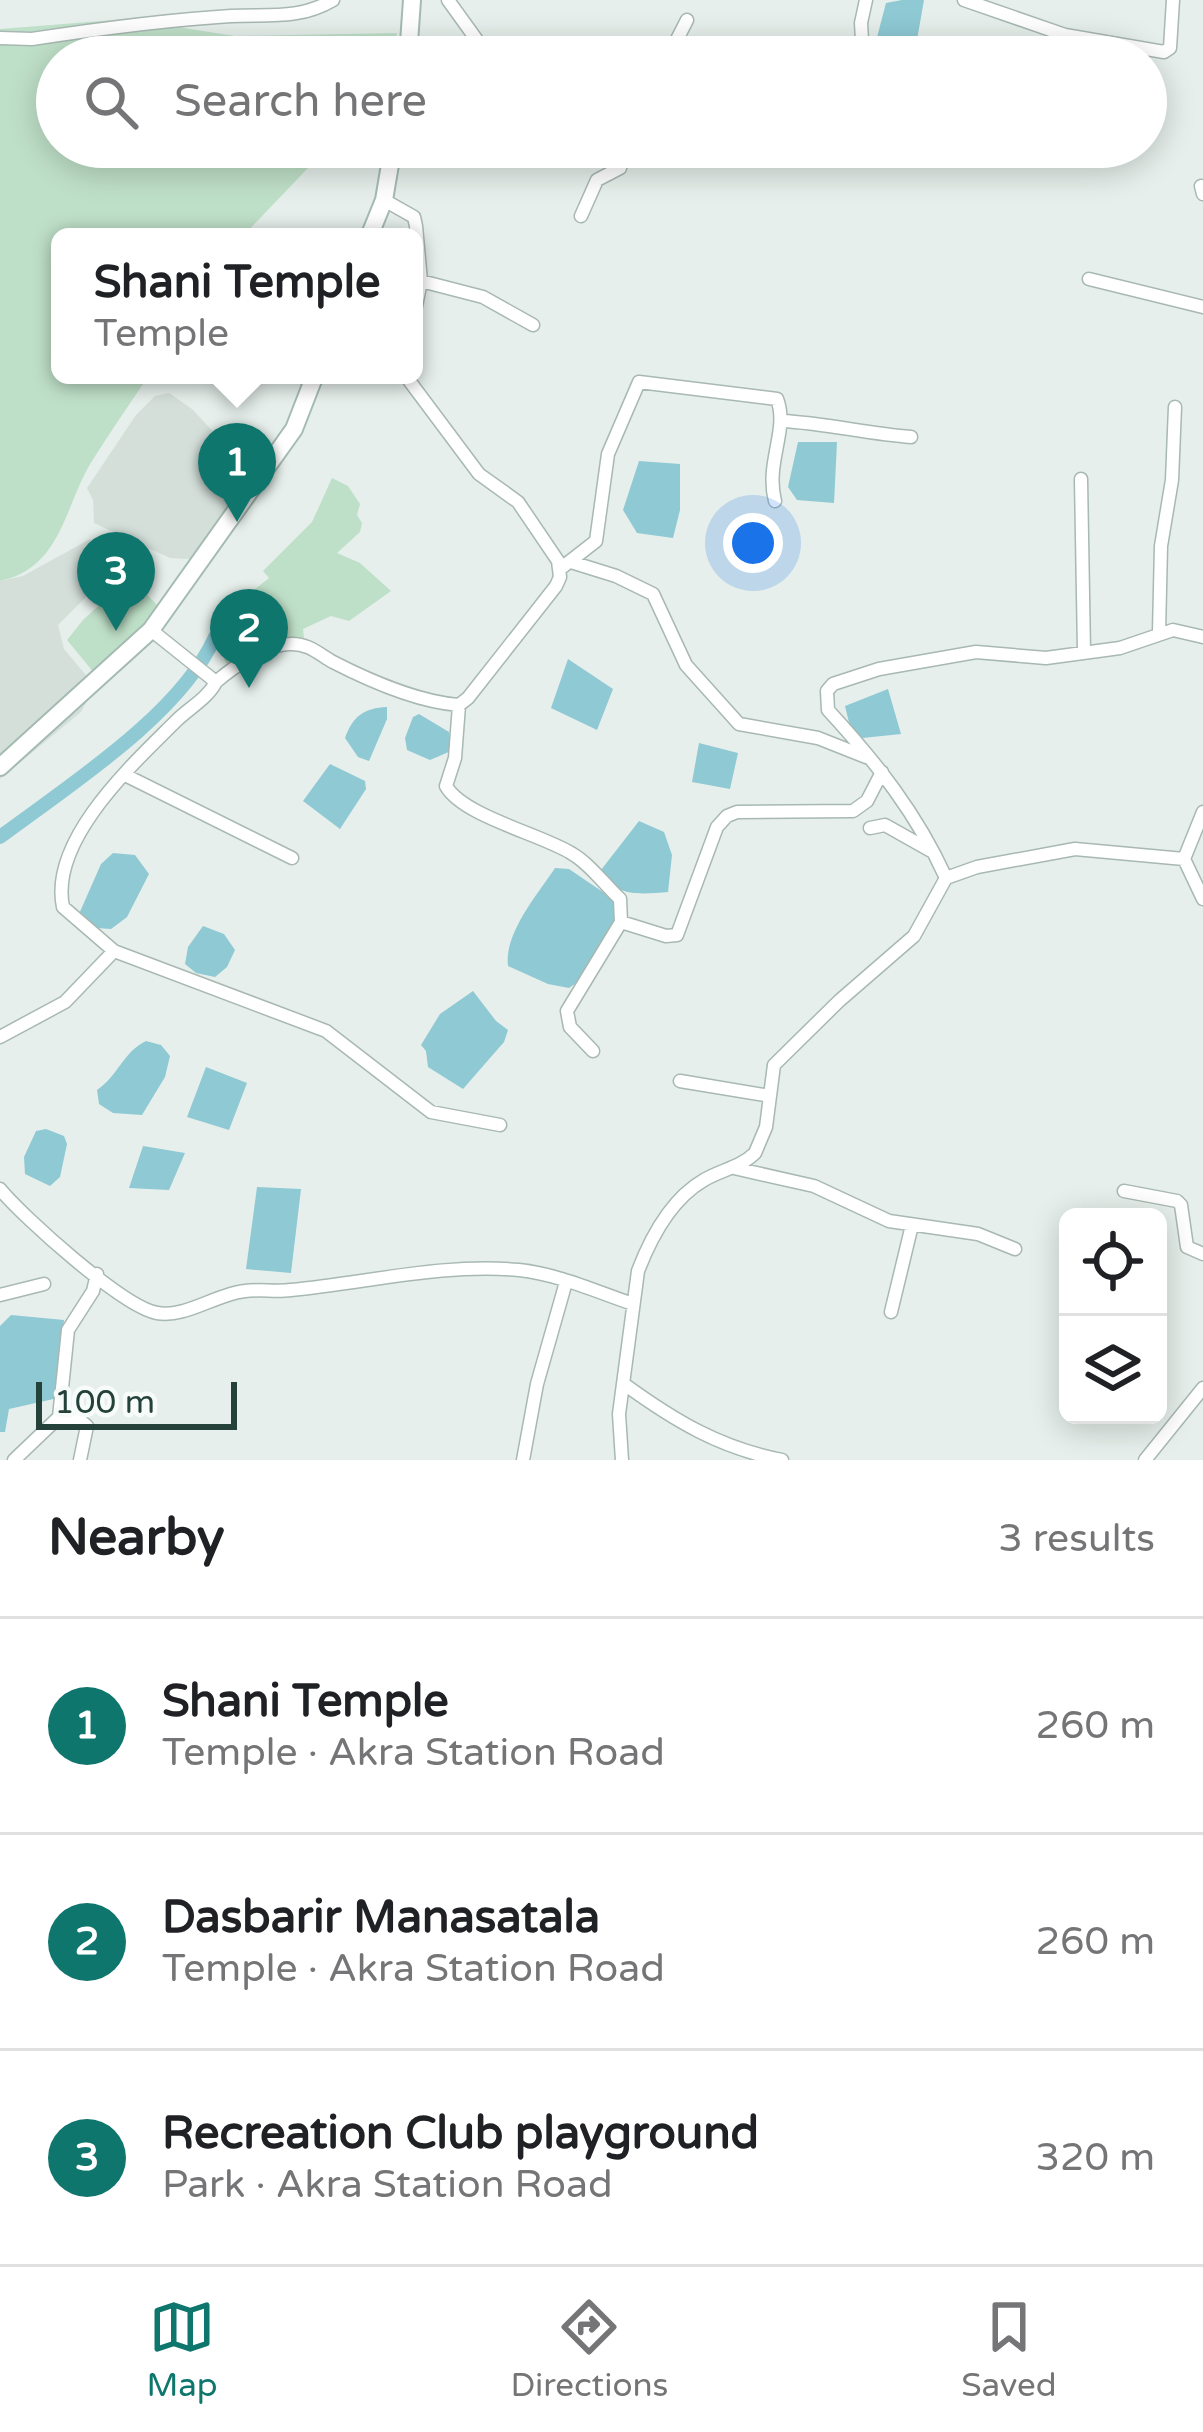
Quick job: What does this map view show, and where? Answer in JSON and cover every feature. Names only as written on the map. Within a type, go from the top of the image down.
[{"type":"main road","points":[[409,36],[412,0]]},
{"type":"main road","points":[[373,228],[389,168]]},
{"type":"main road","points":[[0,767],[151,630],[294,429],[312,384]]},
{"type":"street","points":[[58,36],[233,16],[301,14],[333,0]]},
{"type":"street","points":[[448,0],[474,36]]},
{"type":"street","points":[[862,36],[866,0]]},
{"type":"street","points":[[964,0],[1076,36]]},
{"type":"street","points":[[1167,50],[1173,0]]},
{"type":"street","points":[[679,36],[687,20]]},
{"type":"street","points":[[0,38],[36,39]]},
{"type":"street","points":[[581,216],[597,181],[620,168]]},
{"type":"street","points":[[384,200],[414,218],[415,228]]},
{"type":"street","points":[[1089,279],[1203,307]]},
{"type":"street","points":[[423,282],[484,297],[533,325]]},
{"type":"street","points":[[412,384],[479,474],[518,502],[566,565],[616,575],[653,594],[686,665],[740,724],[818,738],[873,759]]},
{"type":"street","points":[[459,705],[556,586],[566,565],[596,542],[608,454],[636,384],[768,394],[781,405],[782,422],[771,463],[775,501]]},
{"type":"street","points":[[1159,632],[1161,546],[1172,481],[1175,407]]},
{"type":"street","points":[[782,422],[911,436]]},
{"type":"street","points":[[1081,479],[1084,652]]},
{"type":"street","points":[[151,630],[213,678]]},
{"type":"street","points":[[946,878],[916,816],[828,710],[827,691],[832,684],[879,669],[976,652],[1032,658],[1120,648],[1159,632],[1188,631],[1203,637]]},
{"type":"street","points":[[459,705],[384,682],[309,647],[286,643],[213,678],[208,695],[124,776],[73,843],[62,885],[63,907],[114,951],[326,1030],[430,1112],[500,1125]]},
{"type":"street","points":[[459,705],[455,758],[446,786],[451,795],[580,859],[620,898],[620,922],[567,1011],[570,1027],[592,1052]]},
{"type":"street","points":[[620,922],[666,937],[677,935],[717,827],[727,816],[737,812],[853,811],[867,801],[882,772]]},
{"type":"street","points":[[124,776],[292,858]]},
{"type":"street","points":[[1203,812],[1184,859],[1203,898]]},
{"type":"street","points":[[870,828],[885,826],[934,853]]},
{"type":"street","points":[[622,1460],[619,1414],[633,1304],[645,1252],[671,1208],[704,1180],[755,1154],[766,1126],[772,1070],[779,1059],[914,936],[946,878],[977,867],[1076,849],[1184,859]]},
{"type":"street","points":[[0,1037],[65,1002],[114,951]]},
{"type":"street","points":[[680,1081],[770,1096]]},
{"type":"street","points":[[733,1168],[814,1186],[890,1220],[978,1234],[1015,1250]]},
{"type":"street","points":[[0,1189],[25,1217],[127,1299],[159,1314],[245,1291],[291,1290],[414,1273],[518,1270],[633,1304]]},
{"type":"street","points":[[1124,1191],[1181,1204],[1187,1247],[1203,1254]]},
{"type":"street","points":[[891,1312],[912,1225]]},
{"type":"street","points":[[14,1460],[58,1418],[68,1330],[93,1291],[97,1274]]},
{"type":"street","points":[[523,1460],[537,1384],[566,1282]]},
{"type":"street","points":[[0,1295],[44,1284]]},
{"type":"street","points":[[625,1384],[691,1430],[727,1447],[782,1460]]},
{"type":"street","points":[[1145,1460],[1203,1388]]},
{"type":"street","points":[[58,1418],[85,1422],[80,1460]]},
{"type":"shaded area","points":[[169,393],[219,438],[252,484],[200,557],[188,559],[170,558],[94,523],[87,488],[136,415],[155,396]]},
{"type":"shaded area","points":[[90,539],[110,556],[97,586],[58,625],[64,649],[95,686],[81,712],[0,779],[0,581],[23,576]]},
{"type":"green space","points":[[127,19],[235,36],[36,36],[36,168],[308,168],[251,228],[51,228],[51,384],[143,384],[92,461],[49,549],[21,574],[0,581],[0,29]]},
{"type":"green space","points":[[397,33],[396,36],[235,36]]},
{"type":"green space","points":[[332,478],[348,486],[360,504],[357,515],[362,523],[360,532],[337,553],[360,563],[391,591],[349,621],[331,616],[303,629],[304,638],[299,642],[280,638],[236,663],[226,663],[222,654],[244,598],[269,578],[263,571],[312,522]]},
{"type":"green space","points":[[130,577],[167,622],[104,685],[67,640]]},
{"type":"water","points":[[924,0],[918,36],[877,36],[886,3]]},
{"type":"water","points":[[798,442],[837,442],[834,503],[797,500],[788,487]]},
{"type":"water","points":[[639,461],[680,464],[680,510],[673,538],[637,533],[623,510]]},
{"type":"water","points":[[568,659],[613,689],[597,730],[551,708]]},
{"type":"water","points":[[888,689],[901,734],[853,739],[845,706]]},
{"type":"water","points":[[387,707],[387,719],[369,761],[358,757],[345,738],[352,724],[366,711]]},
{"type":"water","points":[[419,714],[449,732],[451,751],[430,760],[407,750],[405,738],[413,717]]},
{"type":"water","points":[[699,743],[738,753],[730,789],[692,782]]},
{"type":"water","points":[[330,764],[365,781],[366,789],[340,829],[303,801]]},
{"type":"water","points":[[639,821],[664,832],[672,855],[668,892],[621,890],[601,870]]},
{"type":"water","points":[[113,853],[135,855],[149,874],[127,917],[111,929],[96,928],[79,914],[101,864]]},
{"type":"water","points":[[555,868],[569,869],[619,903],[602,950],[569,988],[508,966],[517,927]]},
{"type":"water","points":[[203,926],[224,934],[235,950],[227,967],[215,977],[196,973],[185,964],[188,947]]},
{"type":"water","points":[[473,991],[508,1030],[504,1042],[463,1089],[428,1067],[421,1045],[440,1014]]},
{"type":"water","points":[[146,1041],[161,1045],[170,1056],[165,1077],[142,1115],[113,1113],[99,1104],[97,1090]]},
{"type":"water","points":[[206,1067],[247,1083],[229,1130],[187,1117]]},
{"type":"water","points":[[46,1129],[64,1136],[67,1144],[60,1177],[50,1186],[25,1174],[24,1157],[36,1131]]},
{"type":"water","points":[[143,1146],[185,1153],[169,1190],[129,1188]]},
{"type":"water","points":[[257,1187],[301,1189],[291,1273],[246,1269]]},
{"type":"water","points":[[11,1315],[64,1320],[58,1398],[9,1409],[5,1432],[0,1432],[0,1326]]},
{"type":"waterway","points":[[0,837],[150,721],[199,666],[215,637]]},
{"type":"place","name":"Shani Temple","points":[[237,522]]},
{"type":"place","name":"Recreation Club playground","points":[[116,631]]},
{"type":"place","name":"Dasbarir Manasatala","points":[[249,688]]}]
